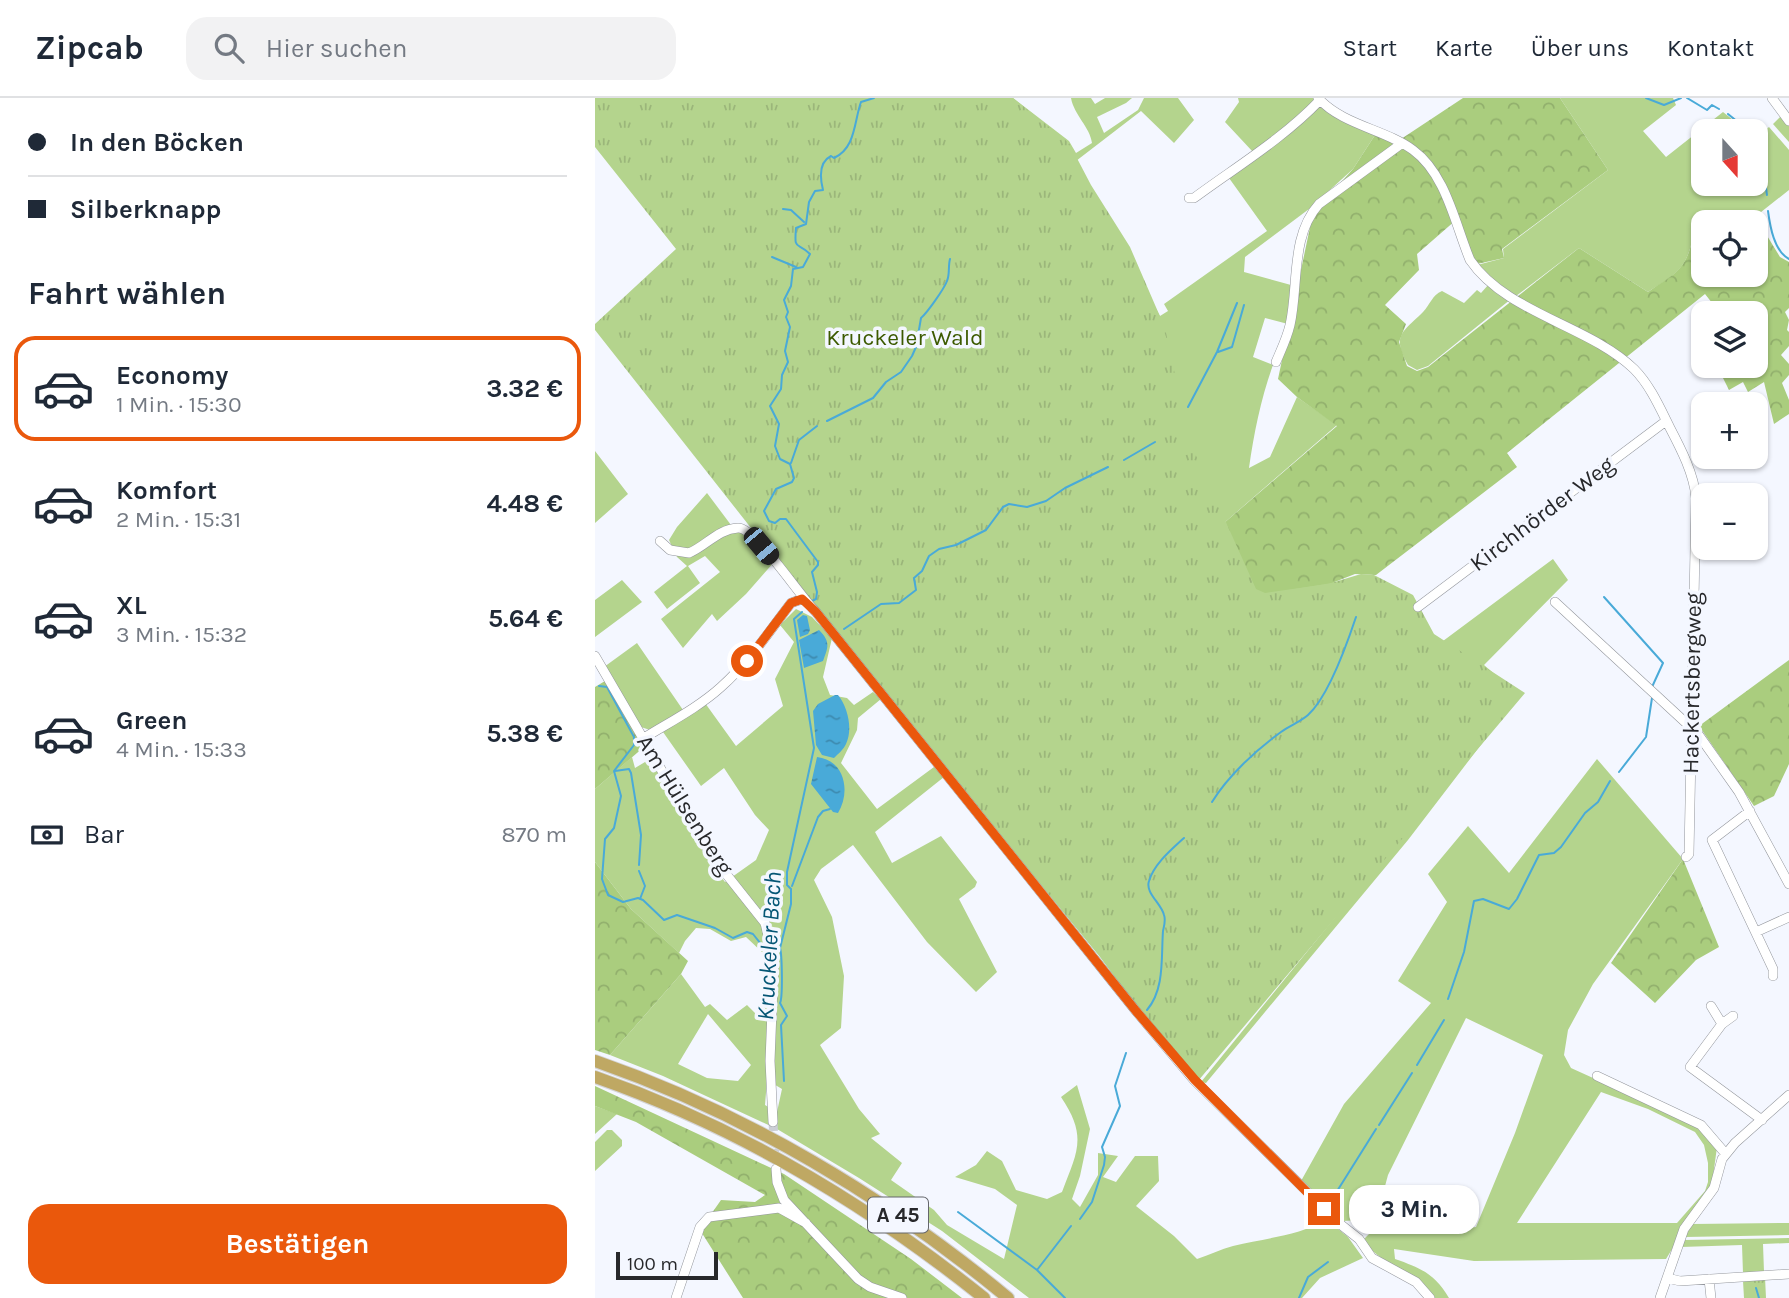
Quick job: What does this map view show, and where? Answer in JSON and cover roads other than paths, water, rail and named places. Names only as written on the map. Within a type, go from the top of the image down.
[{"type":"highway","name":"A 45","points":[[595,1061],[669,1090],[792,1151],[909,1223],[1008,1298]]},
{"type":"highway","name":"A 45","points":[[595,1077],[713,1126],[779,1160],[887,1226],[984,1298]]},
{"type":"street","points":[[1772,98],[1789,121]]},
{"type":"street","name":"Hackertsbergweg","points":[[1189,198],[1194,198],[1261,149],[1309,111],[1319,99],[1333,112],[1413,149],[1434,170],[1470,260],[1480,273],[1516,300],[1618,355],[1636,370],[1666,421],[1689,472],[1696,498],[1693,729],[1688,856]]},
{"type":"street","points":[[1276,362],[1290,325],[1295,273],[1312,212],[1377,159],[1401,144]]},
{"type":"street","name":"Kirchhörder Weg","points":[[1418,607],[1666,421]]},
{"type":"street","points":[[660,541],[670,550],[689,553],[727,530],[743,528],[749,531],[1136,1011],[1201,1087],[1340,1224],[1359,1239],[1372,1258],[1416,1282],[1430,1298]]},
{"type":"street","points":[[644,738],[723,686],[747,661],[791,603],[802,599]]},
{"type":"street","points":[[1555,602],[1584,622],[1693,729],[1750,811],[1789,884]]},
{"type":"street","name":"Am Hülsenberg","points":[[595,656],[711,855],[765,923],[773,960],[770,1061],[773,1122]]},
{"type":"street","points":[[1750,811],[1712,840],[1773,969],[1773,976]]},
{"type":"street","points":[[1756,932],[1789,916]]},
{"type":"street","points":[[1711,1006],[1722,1024]]},
{"type":"street","points":[[1733,1016],[1722,1024],[1690,1067],[1762,1120]]},
{"type":"street","points":[[1597,1076],[1701,1125],[1725,1153]]},
{"type":"street","points":[[1660,1298],[1684,1230],[1714,1188],[1719,1164],[1725,1153],[1789,1096]]},
{"type":"street","points":[[776,1169],[777,1182],[784,1200],[858,1279],[870,1287],[902,1298]]},
{"type":"street","points":[[675,1298],[699,1227],[709,1217],[779,1209],[806,1223]]},
{"type":"street","points":[[1667,1278],[1679,1281],[1789,1274]]},
{"type":"street","points":[[1709,1279],[1711,1298]]},
{"type":"water","points":[[803,615],[807,616],[810,630],[808,634],[800,637],[797,620]]},
{"type":"water","points":[[819,630],[827,645],[823,661],[804,668],[799,640]]},
{"type":"water","points":[[838,695],[844,706],[849,732],[845,746],[834,758],[822,755],[816,745],[813,711],[818,704]]},
{"type":"water","points":[[817,757],[834,764],[843,778],[844,796],[838,813],[833,812],[811,784]]},
{"type":"waterway","name":"Kruckeler Bach","points":[[812,601],[816,599],[817,592],[812,572],[818,562],[786,519],[775,523],[769,521],[764,511],[776,489],[792,482],[794,478],[790,464],[780,459],[775,446],[779,424],[770,406],[781,389],[782,375],[788,362],[785,351],[790,327],[784,300],[791,286],[793,269],[803,267],[810,254],[797,245],[796,228],[806,224],[809,202],[815,191],[823,190],[821,176],[824,162],[847,148],[861,102],[874,98]]},
{"type":"waterway","points":[[1646,98],[1664,105],[1681,98]]},
{"type":"waterway","points":[[1687,98],[1707,110],[1712,105],[1719,109]]},
{"type":"waterway","points":[[1728,114],[1734,119]]},
{"type":"waterway","points":[[783,209],[791,210],[804,222]]},
{"type":"waterway","points":[[1768,211],[1776,244],[1789,259]]},
{"type":"waterway","points":[[772,257],[796,267]]},
{"type":"waterway","points":[[827,421],[873,398],[886,382],[901,372],[916,347],[921,318],[947,281],[950,259]]},
{"type":"waterway","points":[[1188,407],[1217,352],[1237,303]]},
{"type":"waterway","points":[[1218,352],[1232,347],[1244,305]]},
{"type":"waterway","points":[[791,463],[799,440],[817,426]]},
{"type":"waterway","points":[[1124,460],[1155,442]]},
{"type":"waterway","points":[[844,629],[881,604],[899,603],[916,590],[914,578],[922,571],[929,556],[939,549],[956,545],[986,530],[1003,507],[1009,504],[1027,507],[1046,501],[1065,488],[1108,467]]},
{"type":"waterway","points":[[1604,597],[1663,663],[1652,687]]},
{"type":"waterway","name":"Kruckeler Bach","points":[[784,1081],[781,1025],[787,1016],[780,1003],[780,948],[791,904],[787,872],[814,748],[794,619],[802,612]]},
{"type":"waterway","points":[[1212,802],[1252,755],[1316,706],[1337,669],[1356,617]]},
{"type":"waterway","points":[[599,686],[607,687],[634,737],[634,745],[614,771],[621,796],[614,828],[605,839],[602,879],[608,895],[623,902],[638,898],[643,900],[664,920],[677,915],[715,928],[733,938],[747,932],[753,934],[768,953]]},
{"type":"waterway","points":[[1619,772],[1646,737],[1652,698]]},
{"type":"waterway","points":[[615,771],[629,769],[631,773],[641,835],[639,865]]},
{"type":"waterway","points":[[1448,999],[1464,952],[1474,901],[1483,899],[1509,909],[1517,899],[1539,855],[1554,853],[1561,847],[1585,813],[1598,802],[1610,781]]},
{"type":"waterway","points":[[792,886],[818,817],[823,811],[830,809]]},
{"type":"waterway","points":[[1147,1010],[1153,1002],[1159,983],[1165,921],[1148,885],[1159,863],[1184,838]]},
{"type":"waterway","points":[[639,871],[645,886],[640,899]]},
{"type":"waterway","points":[[1417,1065],[1444,1020]]},
{"type":"waterway","points":[[1080,1219],[1092,1202],[1104,1165],[1102,1147],[1120,1106],[1115,1086],[1126,1053]]},
{"type":"waterway","points":[[1379,1125],[1412,1073]]},
{"type":"waterway","points":[[1329,1204],[1376,1129]]},
{"type":"waterway","name":"Kruckeler Bach","points":[[958,1212],[1037,1270],[1065,1298]]},
{"type":"waterway","points":[[1037,1270],[1071,1226]]},
{"type":"waterway","points":[[1299,1298],[1308,1277],[1328,1262]]},
{"type":"waterway","points":[[1756,1288],[1759,1298]]},
{"type":"tunnel","points":[[773,1122],[775,1160]]},
{"type":"park label","name":"Kruckeler Wald","points":[[905,337]]}]
